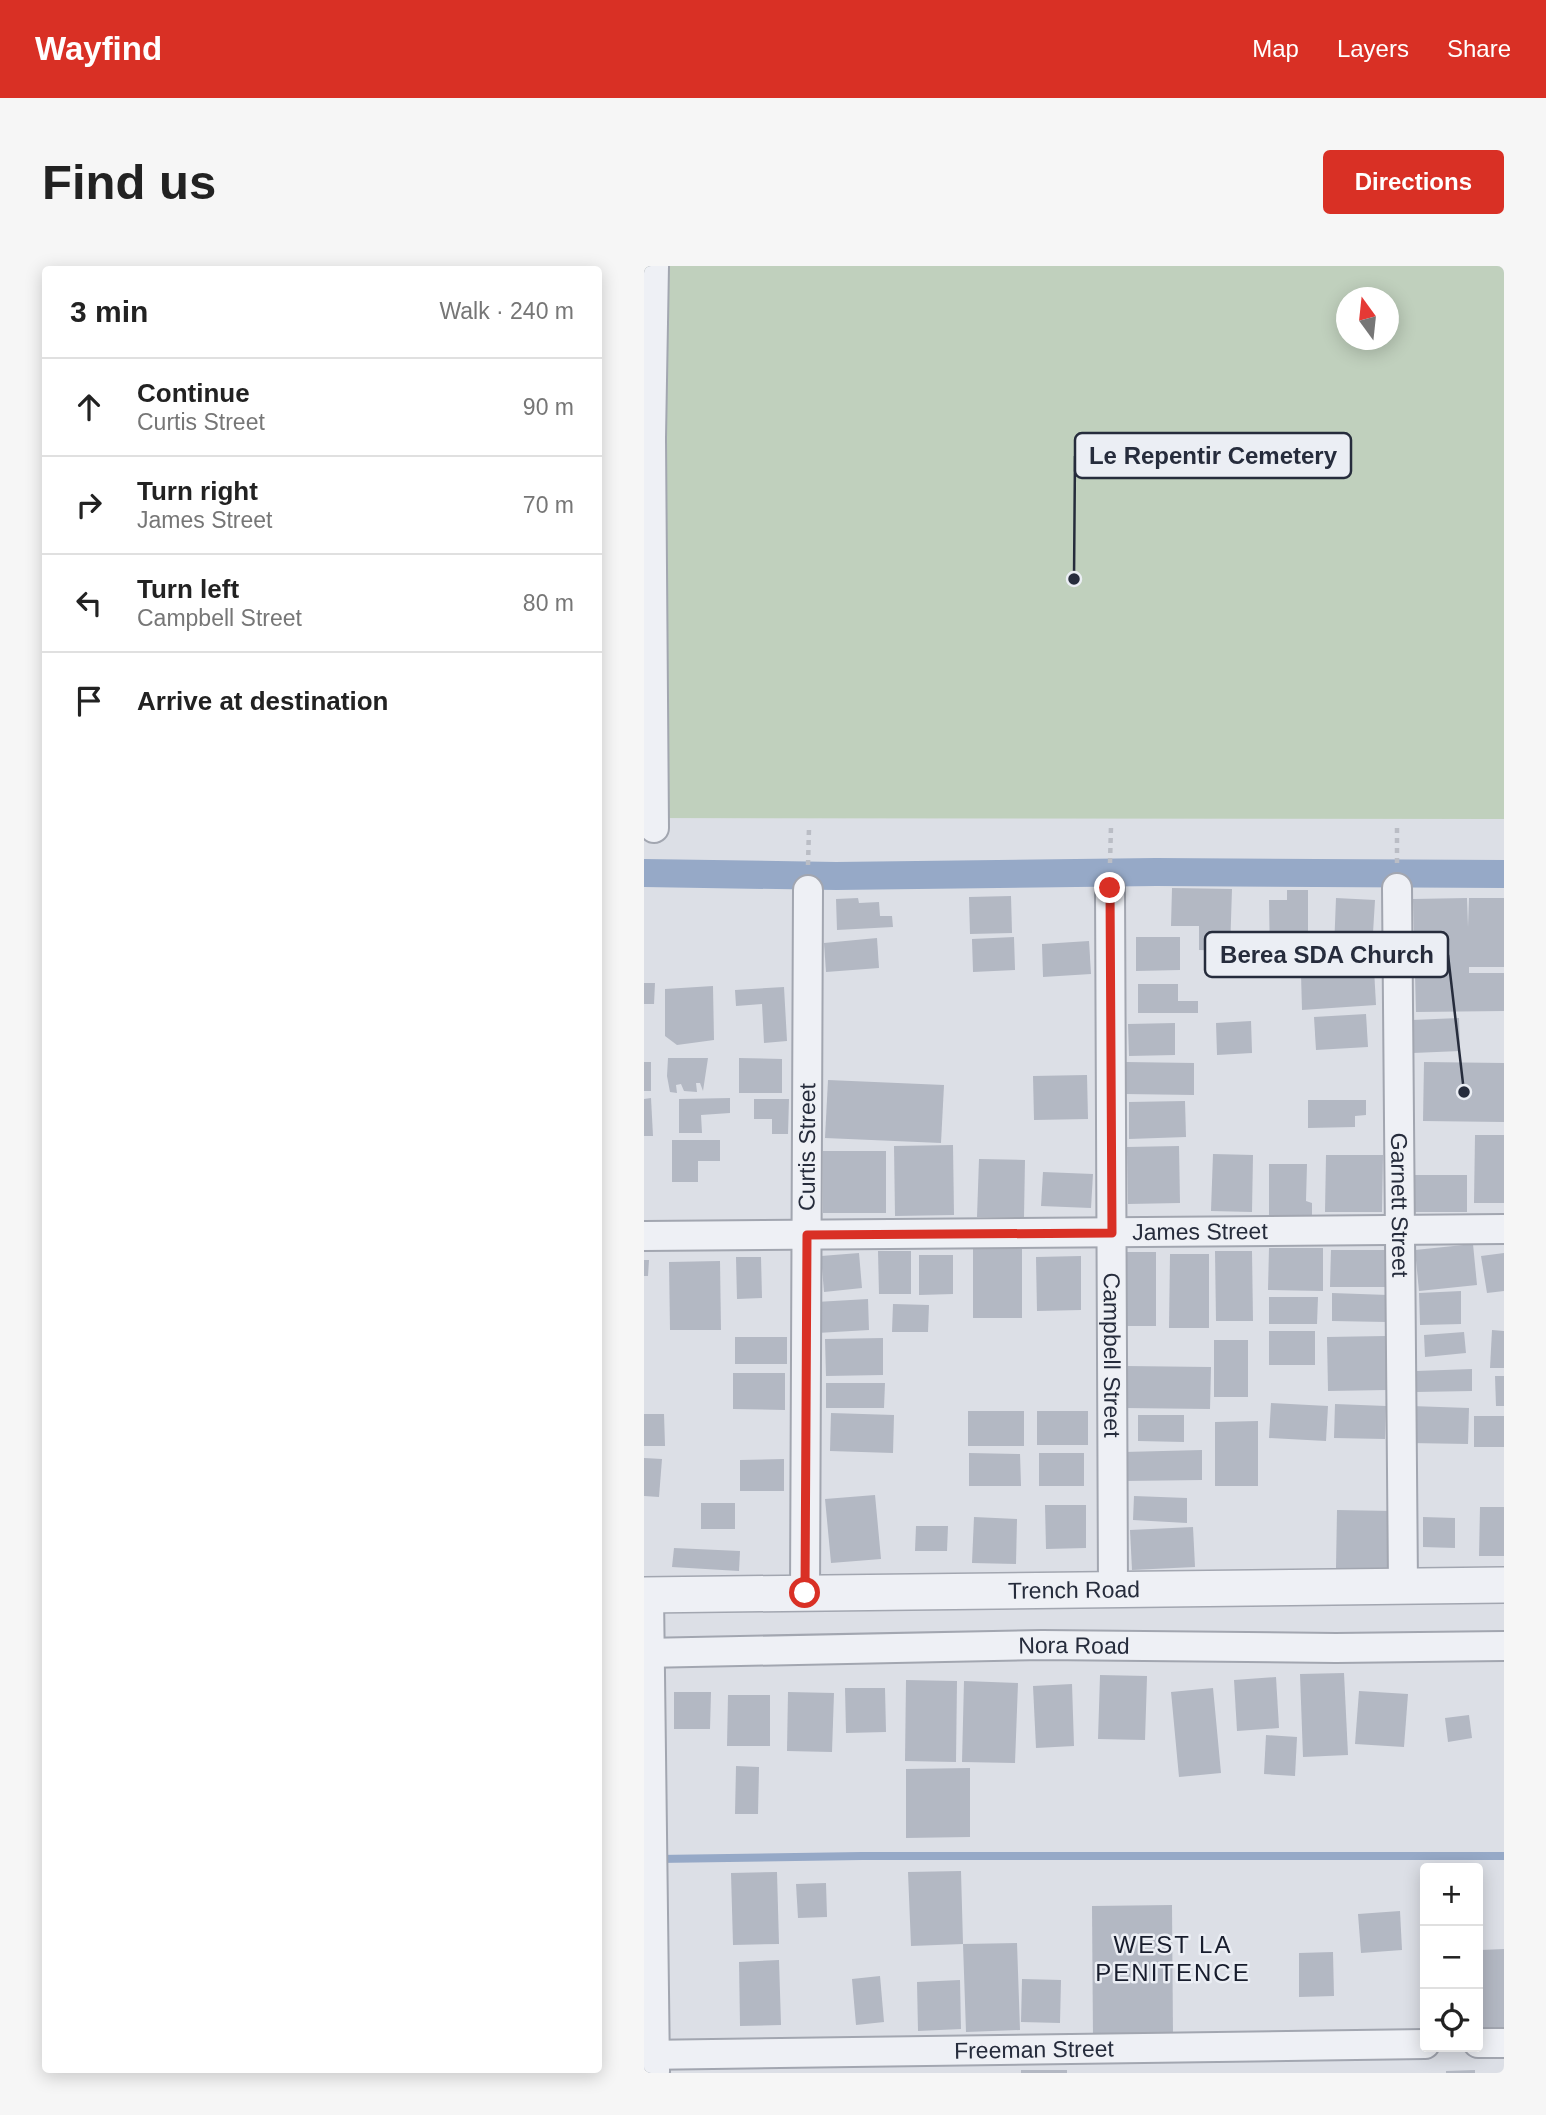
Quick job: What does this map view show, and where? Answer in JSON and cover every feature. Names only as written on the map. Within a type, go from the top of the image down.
[{"type":"street","points":[[654,266],[651,438],[654,828]]},
{"type":"street","name":"Campbell Street","points":[[1110,888],[1113,1589]]},
{"type":"street","name":"Garnett Street","points":[[1397,888],[1403,1586]]},
{"type":"street","name":"Curtis Street","points":[[805,1593],[808,890]]},
{"type":"street","name":"James Street","points":[[644,1237],[1504,1229]]},
{"type":"street","name":"Trench Road","points":[[646,1595],[1504,1585]]},
{"type":"street","points":[[646,1595],[651,2061]]},
{"type":"street","name":"Nora Road","points":[[647,1653],[1042,1644],[1336,1648],[1504,1646]]},
{"type":"street","points":[[1483,2043],[1504,2043]]},
{"type":"street","name":"Freeman Street","points":[[651,2061],[1420,2044]]},
{"type":"path","points":[[1397,825],[1397,888]]},
{"type":"path","points":[[1110,888],[1111,826]]},
{"type":"path","points":[[808,890],[809,828]]},
{"type":"green space","points":[[644,266],[1504,266],[1504,819],[644,818]]},
{"type":"building","points":[[1172,888],[1232,889],[1230,951],[1199,950],[1199,926],[1171,926]]},
{"type":"building","points":[[1287,890],[1308,890],[1308,961],[1270,961],[1269,900],[1287,900]]},
{"type":"building","points":[[1011,896],[1012,933],[970,934],[969,897]]},
{"type":"building","points":[[858,898],[859,903],[879,902],[880,916],[892,916],[893,927],[837,930],[836,899]]},
{"type":"building","points":[[1336,898],[1375,900],[1373,933],[1362,933],[1362,950],[1334,949]]},
{"type":"building","points":[[1467,898],[1468,927],[1469,898],[1504,898],[1504,967],[1469,967],[1469,973],[1504,973],[1504,1011],[1416,1012],[1413,899]]},
{"type":"building","points":[[1014,937],[1015,970],[973,972],[972,939]]},
{"type":"building","points":[[1136,937],[1180,937],[1180,970],[1136,971]]},
{"type":"building","points":[[877,938],[879,968],[826,972],[824,943]]},
{"type":"building","points":[[1089,941],[1091,974],[1043,977],[1042,944]]},
{"type":"building","points":[[1374,969],[1376,1005],[1302,1010],[1301,974]]},
{"type":"building","points":[[644,983],[655,983],[654,1004],[644,1004]]},
{"type":"building","points":[[1138,984],[1178,984],[1178,1001],[1198,1001],[1198,1013],[1138,1013]]},
{"type":"building","points":[[713,986],[714,1040],[677,1045],[665,1036],[665,989]]},
{"type":"building","points":[[784,987],[787,1041],[764,1043],[762,1004],[736,1006],[735,990]]},
{"type":"building","points":[[1366,1014],[1368,1047],[1316,1050],[1314,1017]]},
{"type":"building","points":[[1459,1018],[1460,1051],[1413,1053],[1412,1020]]},
{"type":"building","points":[[1251,1021],[1252,1053],[1217,1055],[1216,1023]]},
{"type":"building","points":[[1175,1023],[1175,1055],[1129,1056],[1128,1024]]},
{"type":"building","points":[[668,1058],[708,1058],[703,1091],[700,1083],[696,1083],[697,1092],[684,1091],[681,1084],[676,1085],[677,1093],[670,1092]]},
{"type":"building","points":[[739,1058],[782,1059],[782,1093],[739,1093]]},
{"type":"building","points":[[644,1062],[651,1062],[651,1091],[644,1091]]},
{"type":"building","points":[[1126,1062],[1194,1063],[1194,1095],[1125,1094]]},
{"type":"building","points":[[1424,1062],[1504,1063],[1504,1122],[1423,1121]]},
{"type":"building","points":[[1087,1075],[1088,1119],[1034,1120],[1033,1076]]},
{"type":"building","points":[[828,1080],[944,1085],[941,1143],[825,1138]]},
{"type":"building","points":[[651,1098],[653,1136],[644,1136],[644,1099]]},
{"type":"building","points":[[730,1098],[730,1113],[701,1115],[702,1133],[679,1133],[679,1099]]},
{"type":"building","points":[[754,1099],[789,1099],[788,1134],[772,1134],[772,1119],[754,1119]]},
{"type":"building","points":[[1308,1100],[1366,1100],[1366,1115],[1355,1116],[1355,1127],[1308,1128]]},
{"type":"building","points":[[1185,1101],[1186,1137],[1129,1139],[1129,1102]]},
{"type":"building","points":[[1475,1135],[1504,1135],[1504,1203],[1474,1203]]},
{"type":"building","points":[[672,1140],[720,1140],[720,1161],[698,1161],[698,1182],[672,1182]]},
{"type":"building","points":[[953,1145],[954,1215],[895,1216],[894,1146]]},
{"type":"building","points":[[1179,1146],[1180,1203],[1128,1204],[1127,1147]]},
{"type":"building","points":[[823,1151],[886,1151],[886,1213],[823,1213]]},
{"type":"building","points":[[1213,1154],[1253,1155],[1252,1212],[1211,1211]]},
{"type":"building","points":[[1326,1155],[1383,1155],[1382,1212],[1325,1212]]},
{"type":"building","points":[[979,1159],[1025,1160],[1024,1217],[977,1217]]},
{"type":"building","points":[[1269,1164],[1307,1164],[1306,1201],[1312,1203],[1312,1217],[1269,1217]]},
{"type":"building","points":[[1043,1172],[1093,1174],[1091,1208],[1041,1206]]},
{"type":"building","points":[[1409,1175],[1467,1175],[1467,1212],[1410,1212]]},
{"type":"building","points":[[1473,1244],[1477,1285],[1419,1291],[1415,1250]]},
{"type":"building","points":[[1269,1248],[1323,1248],[1323,1291],[1268,1290]]},
{"type":"building","points":[[973,1249],[1022,1249],[1022,1318],[973,1318]]},
{"type":"building","points":[[1331,1250],[1388,1250],[1387,1287],[1330,1287]]},
{"type":"building","points":[[878,1251],[911,1251],[911,1294],[879,1294]]},
{"type":"building","points":[[1215,1251],[1252,1251],[1253,1321],[1216,1321]]},
{"type":"building","points":[[1122,1252],[1156,1252],[1156,1326],[1122,1326]]},
{"type":"building","points":[[859,1253],[862,1288],[824,1292],[821,1256]]},
{"type":"building","points":[[1504,1253],[1504,1291],[1487,1293],[1481,1256]]},
{"type":"building","points":[[1170,1254],[1209,1254],[1209,1328],[1169,1328]]},
{"type":"building","points":[[919,1255],[953,1255],[953,1294],[919,1295]]},
{"type":"building","points":[[1081,1256],[1081,1310],[1037,1311],[1036,1257]]},
{"type":"building","points":[[736,1257],[761,1257],[762,1298],[737,1299]]},
{"type":"building","points":[[644,1260],[649,1260],[648,1276],[644,1276]]},
{"type":"building","points":[[720,1261],[721,1330],[670,1330],[669,1262]]},
{"type":"building","points":[[1461,1291],[1461,1324],[1420,1325],[1419,1293]]},
{"type":"building","points":[[1332,1293],[1388,1295],[1387,1322],[1332,1321]]},
{"type":"building","points":[[1269,1297],[1318,1297],[1317,1324],[1269,1324]]},
{"type":"building","points":[[868,1299],[869,1330],[817,1333],[816,1302]]},
{"type":"building","points":[[893,1304],[929,1305],[928,1332],[892,1332]]},
{"type":"building","points":[[1492,1330],[1504,1331],[1504,1368],[1490,1368]]},
{"type":"building","points":[[1269,1331],[1315,1331],[1315,1365],[1269,1365]]},
{"type":"building","points":[[1464,1332],[1466,1353],[1425,1357],[1424,1335]]},
{"type":"building","points":[[1386,1336],[1387,1390],[1328,1391],[1327,1337]]},
{"type":"building","points":[[735,1337],[787,1337],[787,1364],[735,1364]]},
{"type":"building","points":[[883,1338],[883,1375],[826,1376],[825,1339]]},
{"type":"building","points":[[1214,1340],[1248,1340],[1248,1397],[1214,1397]]},
{"type":"building","points":[[1126,1366],[1211,1367],[1210,1409],[1125,1408]]},
{"type":"building","points":[[1472,1369],[1472,1391],[1416,1392],[1416,1371]]},
{"type":"building","points":[[733,1373],[785,1373],[785,1410],[733,1409]]},
{"type":"building","points":[[1495,1376],[1504,1376],[1504,1406],[1496,1406]]},
{"type":"building","points":[[826,1383],[885,1383],[884,1408],[826,1408]]},
{"type":"building","points":[[1271,1403],[1328,1406],[1326,1441],[1269,1438]]},
{"type":"building","points":[[1335,1404],[1386,1406],[1385,1439],[1334,1438]]},
{"type":"building","points":[[1411,1406],[1469,1408],[1468,1444],[1410,1443]]},
{"type":"building","points":[[968,1411],[1024,1411],[1024,1446],[968,1446]]},
{"type":"building","points":[[1037,1411],[1088,1411],[1088,1445],[1037,1445]]},
{"type":"building","points":[[831,1413],[894,1415],[893,1453],[830,1451]]},
{"type":"building","points":[[644,1414],[664,1414],[665,1446],[644,1446]]},
{"type":"building","points":[[1138,1415],[1184,1415],[1184,1442],[1138,1441]]},
{"type":"building","points":[[1474,1416],[1504,1416],[1504,1447],[1474,1447]]},
{"type":"building","points":[[1258,1421],[1258,1486],[1215,1486],[1215,1422]]},
{"type":"building","points":[[1202,1450],[1202,1480],[1124,1481],[1124,1452]]},
{"type":"building","points":[[969,1453],[1020,1454],[1021,1486],[969,1486]]},
{"type":"building","points":[[1039,1453],[1084,1453],[1084,1486],[1039,1486]]},
{"type":"building","points":[[644,1458],[662,1459],[659,1497],[644,1496]]},
{"type":"building","points":[[784,1459],[784,1491],[740,1491],[740,1460]]},
{"type":"building","points":[[875,1495],[881,1559],[831,1563],[825,1499]]},
{"type":"building","points":[[1134,1496],[1187,1498],[1187,1523],[1133,1520]]},
{"type":"building","points":[[701,1503],[735,1503],[735,1529],[701,1529]]},
{"type":"building","points":[[1045,1505],[1086,1505],[1086,1548],[1046,1549]]},
{"type":"building","points":[[1480,1507],[1504,1507],[1504,1556],[1479,1556]]},
{"type":"building","points":[[1337,1510],[1393,1511],[1391,1569],[1336,1568]]},
{"type":"building","points":[[974,1517],[1017,1519],[1016,1564],[972,1563]]},
{"type":"building","points":[[1423,1517],[1455,1518],[1455,1548],[1423,1547]]},
{"type":"building","points":[[916,1526],[948,1526],[947,1551],[915,1551]]},
{"type":"building","points":[[1193,1527],[1195,1567],[1132,1570],[1130,1530]]},
{"type":"building","points":[[674,1548],[740,1551],[739,1571],[672,1567]]},
{"type":"building","points":[[1344,1673],[1348,1755],[1303,1757],[1300,1674]]},
{"type":"building","points":[[1100,1675],[1147,1676],[1145,1740],[1098,1739]]},
{"type":"building","points":[[1276,1677],[1279,1728],[1237,1731],[1234,1680]]},
{"type":"building","points":[[906,1680],[957,1681],[956,1762],[905,1761]]},
{"type":"building","points":[[964,1681],[1018,1683],[1015,1763],[962,1762]]},
{"type":"building","points":[[1072,1684],[1074,1746],[1036,1748],[1033,1686]]},
{"type":"building","points":[[845,1688],[885,1688],[886,1732],[846,1733]]},
{"type":"building","points":[[1213,1688],[1221,1773],[1179,1777],[1171,1692]]},
{"type":"building","points":[[1359,1691],[1408,1694],[1404,1747],[1355,1744]]},
{"type":"building","points":[[674,1692],[711,1692],[710,1729],[674,1729]]},
{"type":"building","points":[[788,1692],[834,1693],[832,1752],[787,1751]]},
{"type":"building","points":[[728,1695],[770,1695],[770,1746],[727,1746]]},
{"type":"building","points":[[1469,1715],[1472,1738],[1448,1742],[1445,1718]]},
{"type":"building","points":[[1266,1735],[1297,1737],[1295,1776],[1264,1774]]},
{"type":"building","points":[[736,1766],[759,1767],[758,1814],[735,1814]]},
{"type":"building","points":[[970,1768],[970,1837],[906,1838],[906,1769]]},
{"type":"building","points":[[961,1871],[963,1944],[911,1946],[908,1872]]},
{"type":"building","points":[[777,1872],[779,1944],[733,1945],[731,1873]]},
{"type":"building","points":[[826,1883],[827,1917],[798,1918],[796,1884]]},
{"type":"building","points":[[1172,1905],[1173,2038],[1093,2039],[1092,1906]]},
{"type":"building","points":[[1400,1911],[1402,1950],[1361,1953],[1358,1914]]},
{"type":"building","points":[[1017,1943],[1020,2030],[966,2032],[963,1944]]},
{"type":"building","points":[[1504,1949],[1504,2030],[1483,2030],[1483,1950]]},
{"type":"building","points":[[1333,1952],[1334,1996],[1299,1997],[1299,1953]]},
{"type":"building","points":[[779,1960],[781,2025],[740,2026],[739,1962]]},
{"type":"building","points":[[880,1976],[884,2022],[856,2025],[852,1979]]},
{"type":"building","points":[[1022,1979],[1061,1980],[1060,2023],[1021,2022]]},
{"type":"building","points":[[960,1980],[961,2029],[918,2031],[917,1982]]},
{"type":"building","points":[[1021,2070],[1067,2070],[1067,2073],[1021,2073]]},
{"type":"building","points":[[1475,2070],[1475,2073],[1446,2073],[1446,2071]]},
{"type":"waterway","points":[[644,873],[836,876],[1156,872],[1504,874]]},
{"type":"waterway","points":[[657,1859],[862,1856],[1504,1856]]},
{"type":"place","name":"Le Repentir Cemetery","points":[[1074,579]]},
{"type":"place","name":"Berea SDA Church","points":[[1464,1092]]},
{"type":"district","name":"WEST LA PENITENCE","points":[[1173,1959]]},
{"type":"route","points":[[805,1593],[807,1235],[1112,1233],[1110,888]]}]
